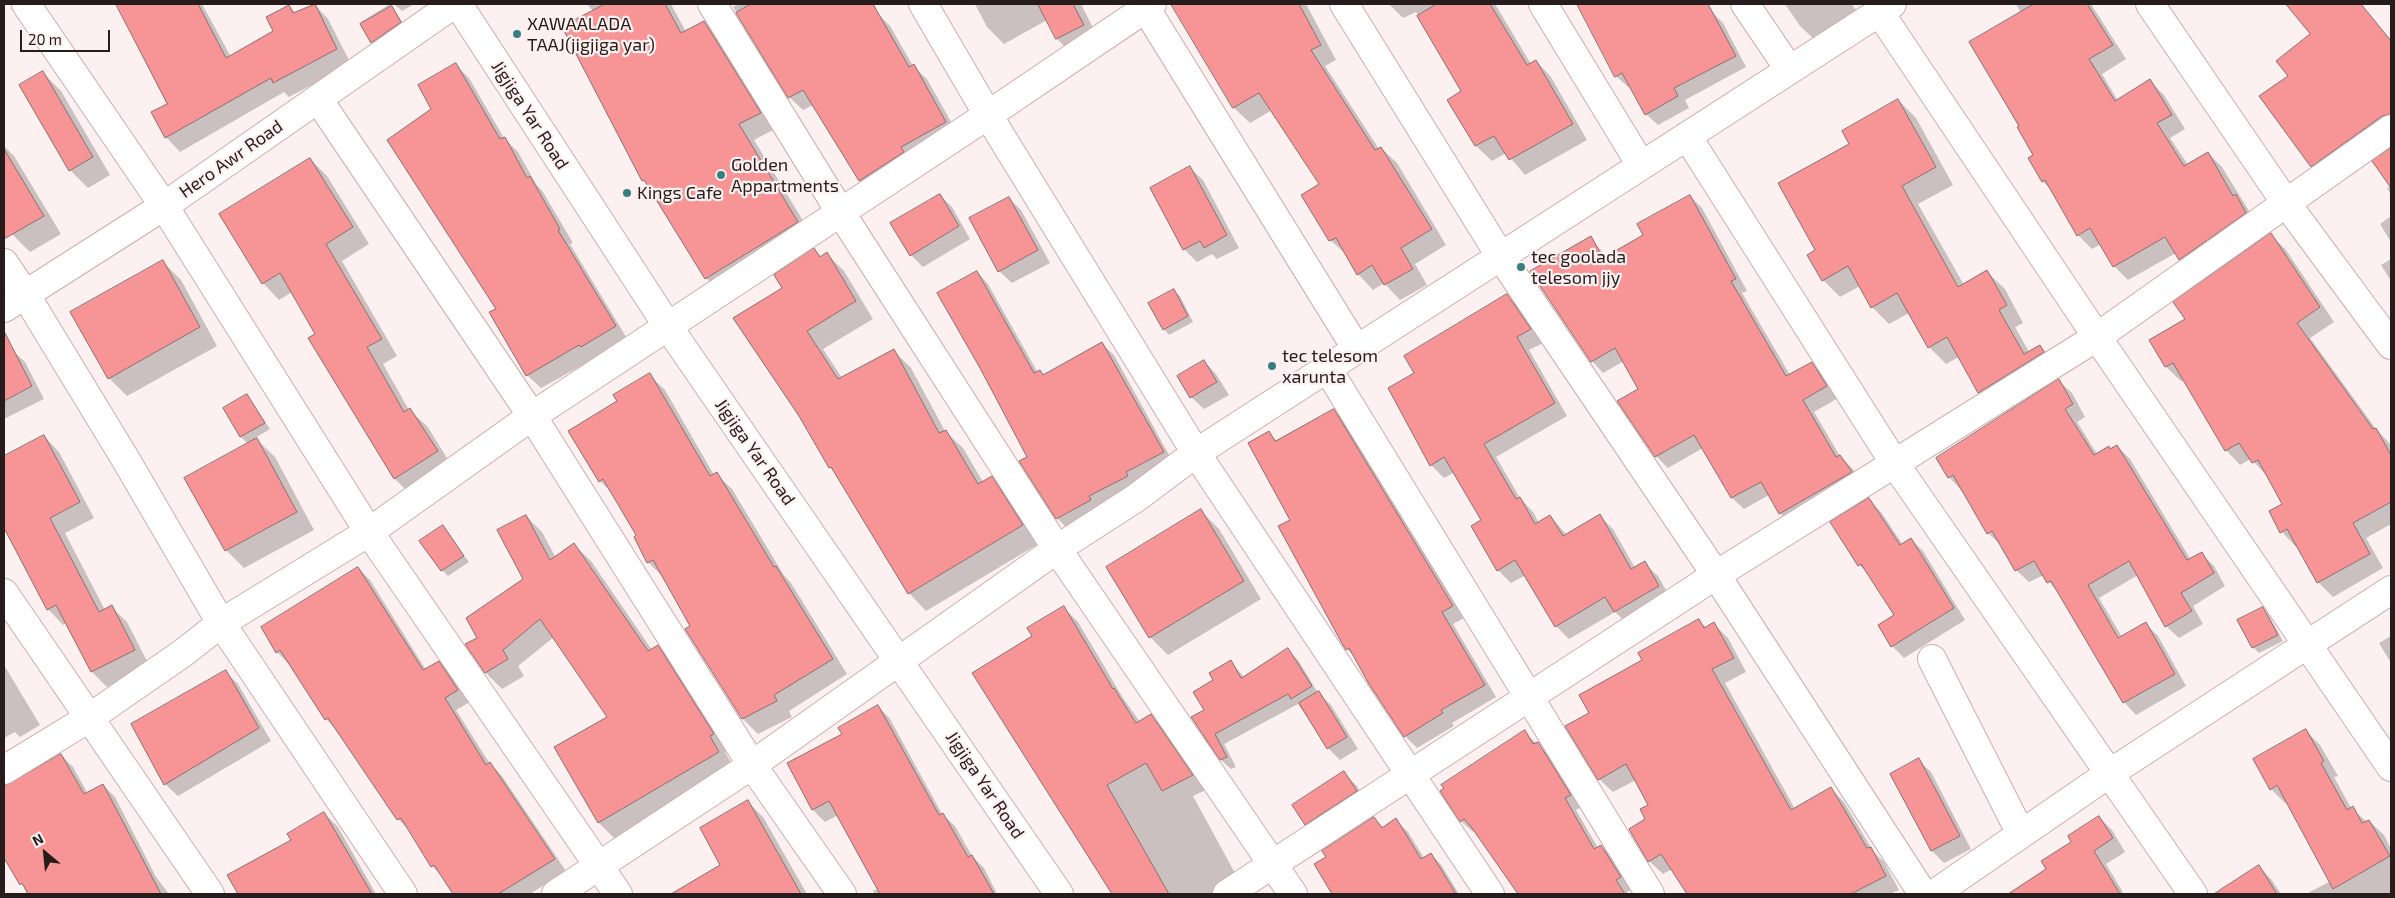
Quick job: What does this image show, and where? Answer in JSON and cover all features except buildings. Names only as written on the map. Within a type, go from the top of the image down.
[{"type":"street","points":[[26,4],[164,206],[369,532],[618,894]]},
{"type":"street","name":"Hero Awr Road","points":[[14,301],[164,206],[456,4]]},
{"type":"street","name":"Jigjiga Yar Road","points":[[456,4],[668,328],[900,660],[1060,894]]},
{"type":"street","points":[[712,4],[841,212],[1056,549],[1293,894]]},
{"type":"street","points":[[923,4],[988,115],[1196,453],[1490,894]]},
{"type":"street","points":[[1344,4],[1501,258],[1716,575],[1923,894]]},
{"type":"street","points":[[1543,4],[1641,165]]},
{"type":"street","points":[[1745,4],[1789,69]]},
{"type":"street","points":[[2150,4],[2286,203],[2391,345]]},
{"type":"street","points":[[4,770],[89,718],[183,653],[221,623],[369,532],[532,416],[988,115],[1147,5],[1356,348]]},
{"type":"street","points":[[556,894],[752,765],[1056,549],[1136,498],[1196,453],[1356,348],[1501,258],[1641,165],[1886,8],[2097,337],[2310,645],[2391,767]]},
{"type":"street","points":[[318,99],[532,416],[752,765],[842,894]]},
{"type":"street","points":[[1227,894],[1716,575],[2097,337],[2391,129]]},
{"type":"street","points":[[1687,136],[1895,464],[2193,894]]},
{"type":"street","points":[[4,263],[14,301],[126,460],[221,623],[403,894]]},
{"type":"street","points":[[1327,368],[1650,894]]},
{"type":"street","points":[[1934,894],[2110,773],[2310,645],[2391,590]]},
{"type":"street","points":[[4,593],[210,894]]},
{"type":"street","points":[[1932,659],[2021,834]]},
{"type":"place","name":"XAWAALADA TAAJ(jigjiga yar)","points":[[517,34]]},
{"type":"place","name":"Golden Appartments","points":[[721,175]]},
{"type":"place","name":"Kings Cafe","points":[[627,193]]},
{"type":"place","name":"tec goolada telesom jjy","points":[[1521,267]]},
{"type":"place","name":"tec telesom xarunta","points":[[1272,366]]}]
